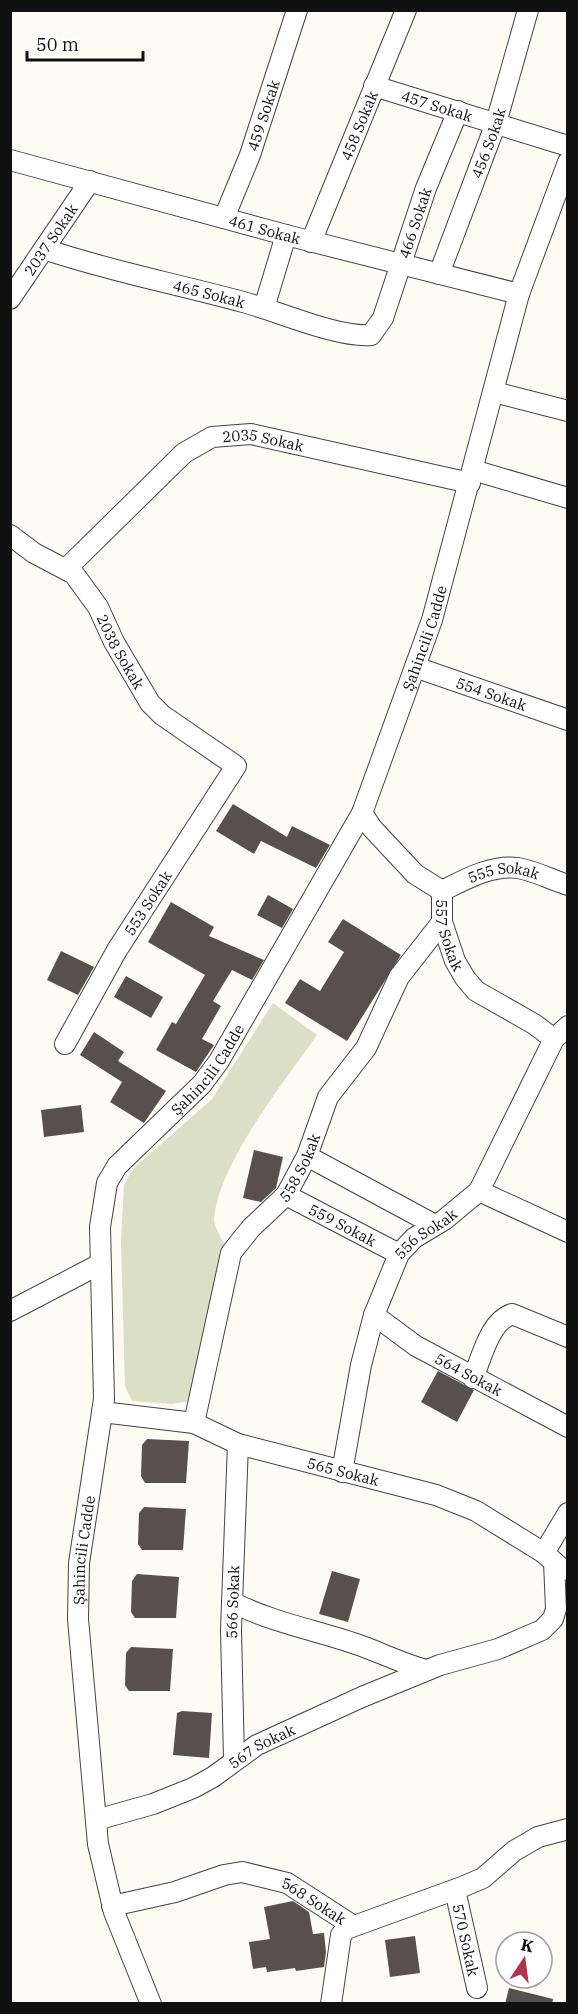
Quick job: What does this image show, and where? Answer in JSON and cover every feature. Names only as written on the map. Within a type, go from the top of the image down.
[{"type":"street","name":"459 Sokak","points":[[224,218],[250,155],[297,10]]},
{"type":"street","name":"458 Sokak","points":[[311,242],[406,10]]},
{"type":"street","name":"456 Sokak","points":[[439,274],[496,123],[528,10]]},
{"type":"street","name":"457 Sokak","points":[[374,86],[567,146]]},
{"type":"street","name":"466 Sokak","points":[[375,332],[383,318],[426,188],[458,111]]},
{"type":"street","name":"461 Sokak","points":[[10,160],[311,242],[519,294]]},
{"type":"street","name":"Şahincili Cadde","points":[[151,2004],[112,1906],[98,1844],[81,1669],[78,1608],[79,1563],[104,1399],[99,1264],[100,1227],[111,1174],[202,1084],[219,1061],[362,813],[415,667],[472,477],[519,294],[567,162]]},
{"type":"street","name":"2037 Sokak","points":[[10,299],[90,180]]},
{"type":"street","points":[[264,308],[286,235]]},
{"type":"street","name":"465 Sokak","points":[[44,249],[102,267],[353,333],[362,335],[375,332]]},
{"type":"street","points":[[494,392],[567,411]]},
{"type":"street","name":"2035 Sokak","points":[[67,568],[184,453],[213,436],[251,434],[567,498]]},
{"type":"street","name":"2038 Sokak","points":[[10,536],[34,553],[67,568],[89,592],[114,642],[150,703],[162,715],[236,766]]},
{"type":"street","name":"554 Sokak","points":[[415,667],[567,720]]},
{"type":"street","name":"553 Sokak","points":[[65,1044],[117,950],[236,766]]},
{"type":"street","name":"557 Sokak","points":[[362,813],[372,828],[415,874],[442,891],[442,922],[455,961],[476,991],[534,1024],[561,1033]]},
{"type":"street","name":"555 Sokak","points":[[442,891],[468,878],[509,868],[518,868],[567,885]]},
{"type":"street","name":"558 Sokak","points":[[194,1423],[231,1252],[251,1228],[286,1195],[307,1156],[328,1097],[366,1048],[399,978],[442,922]]},
{"type":"street","name":"556 Sokak","points":[[342,1472],[361,1365],[374,1315],[399,1254],[414,1238],[479,1191],[561,1033]]},
{"type":"street","points":[[307,1156],[435,1225]]},
{"type":"street","points":[[479,1191],[567,1232]]},
{"type":"street","name":"559 Sokak","points":[[286,1195],[399,1254]]},
{"type":"street","points":[[10,1311],[99,1264]]},
{"type":"street","points":[[474,1378],[492,1334],[504,1317],[512,1314],[567,1337]]},
{"type":"street","name":"564 Sokak","points":[[374,1315],[416,1346],[567,1427]]},
{"type":"street","name":"565 Sokak","points":[[102,1412],[194,1423],[238,1444],[436,1495],[476,1511],[555,1563]]},
{"type":"street","name":"566 Sokak","points":[[234,1760],[232,1602],[238,1444]]},
{"type":"street","points":[[555,1563],[567,1513]]},
{"type":"street","name":"567 Sokak","points":[[96,1820],[153,1804],[193,1788],[213,1777],[257,1745],[427,1670],[498,1649],[549,1624],[556,1609],[555,1563]]},
{"type":"street","points":[[232,1602],[255,1614],[358,1644],[408,1666],[427,1670]]},
{"type":"street","name":"568 Sokak","points":[[112,1906],[175,1892],[224,1875],[242,1872],[287,1883],[352,1925],[455,1890],[483,1878],[522,1846],[538,1838],[567,1829]]},
{"type":"street","name":"570 Sokak","points":[[455,1890],[477,1988]]},
{"type":"street","points":[[331,2004],[341,1935],[352,1925]]},
{"type":"green space","points":[[273,1003],[317,1035],[255,1123],[240,1148],[219,1197],[214,1222],[224,1244],[191,1401],[172,1404],[132,1401],[125,1386],[121,1242],[124,1184],[133,1169],[212,1099]]},
{"type":"building","points":[[233,804],[287,837],[292,826],[330,845],[316,868],[261,841],[254,854],[216,831]]},
{"type":"building","points":[[268,895],[293,909],[282,928],[257,915]]},
{"type":"building","points":[[171,902],[214,927],[209,936],[264,960],[252,980],[232,970],[213,1001],[221,1006],[202,1039],[214,1045],[196,1072],[156,1050],[172,1022],[176,1024],[205,975],[148,942]]},
{"type":"building","points":[[343,919],[401,955],[347,1041],[285,1003],[300,979],[320,991],[344,952],[328,942]]},
{"type":"building","points":[[61,951],[94,967],[78,995],[47,980]]},
{"type":"building","points":[[126,976],[163,997],[151,1018],[114,997]]},
{"type":"building","points":[[94,1032],[124,1052],[118,1061],[166,1091],[144,1123],[110,1102],[122,1082],[80,1055]]},
{"type":"building","points":[[81,1105],[84,1132],[44,1137],[41,1110]]},
{"type":"building","points":[[254,1150],[283,1157],[276,1188],[261,1202],[243,1198]]},
{"type":"building","points":[[438,1371],[474,1390],[457,1422],[421,1402]]},
{"type":"building","points":[[147,1439],[189,1441],[186,1483],[145,1483],[141,1476],[142,1445]]},
{"type":"building","points":[[144,1507],[186,1509],[183,1550],[142,1550],[138,1544],[139,1513]]},
{"type":"building","points":[[332,1571],[360,1579],[348,1622],[319,1614]]},
{"type":"building","points":[[137,1574],[179,1577],[176,1618],[135,1618],[131,1612],[132,1581]]},
{"type":"building","points":[[131,1647],[173,1649],[170,1691],[129,1691],[125,1685],[126,1653]]},
{"type":"building","points":[[182,1711],[212,1713],[209,1758],[173,1755],[177,1713]]},
{"type":"building","points":[[293,1901],[309,1912],[313,1934],[324,1933],[326,1952],[324,1967],[267,1972],[266,1967],[253,1969],[249,1942],[270,1939],[264,1907]]},
{"type":"building","points":[[415,1936],[420,1973],[390,1977],[385,1940]]},
{"type":"building","points":[[508,1990],[553,1999],[552,2004],[505,2004]]}]
